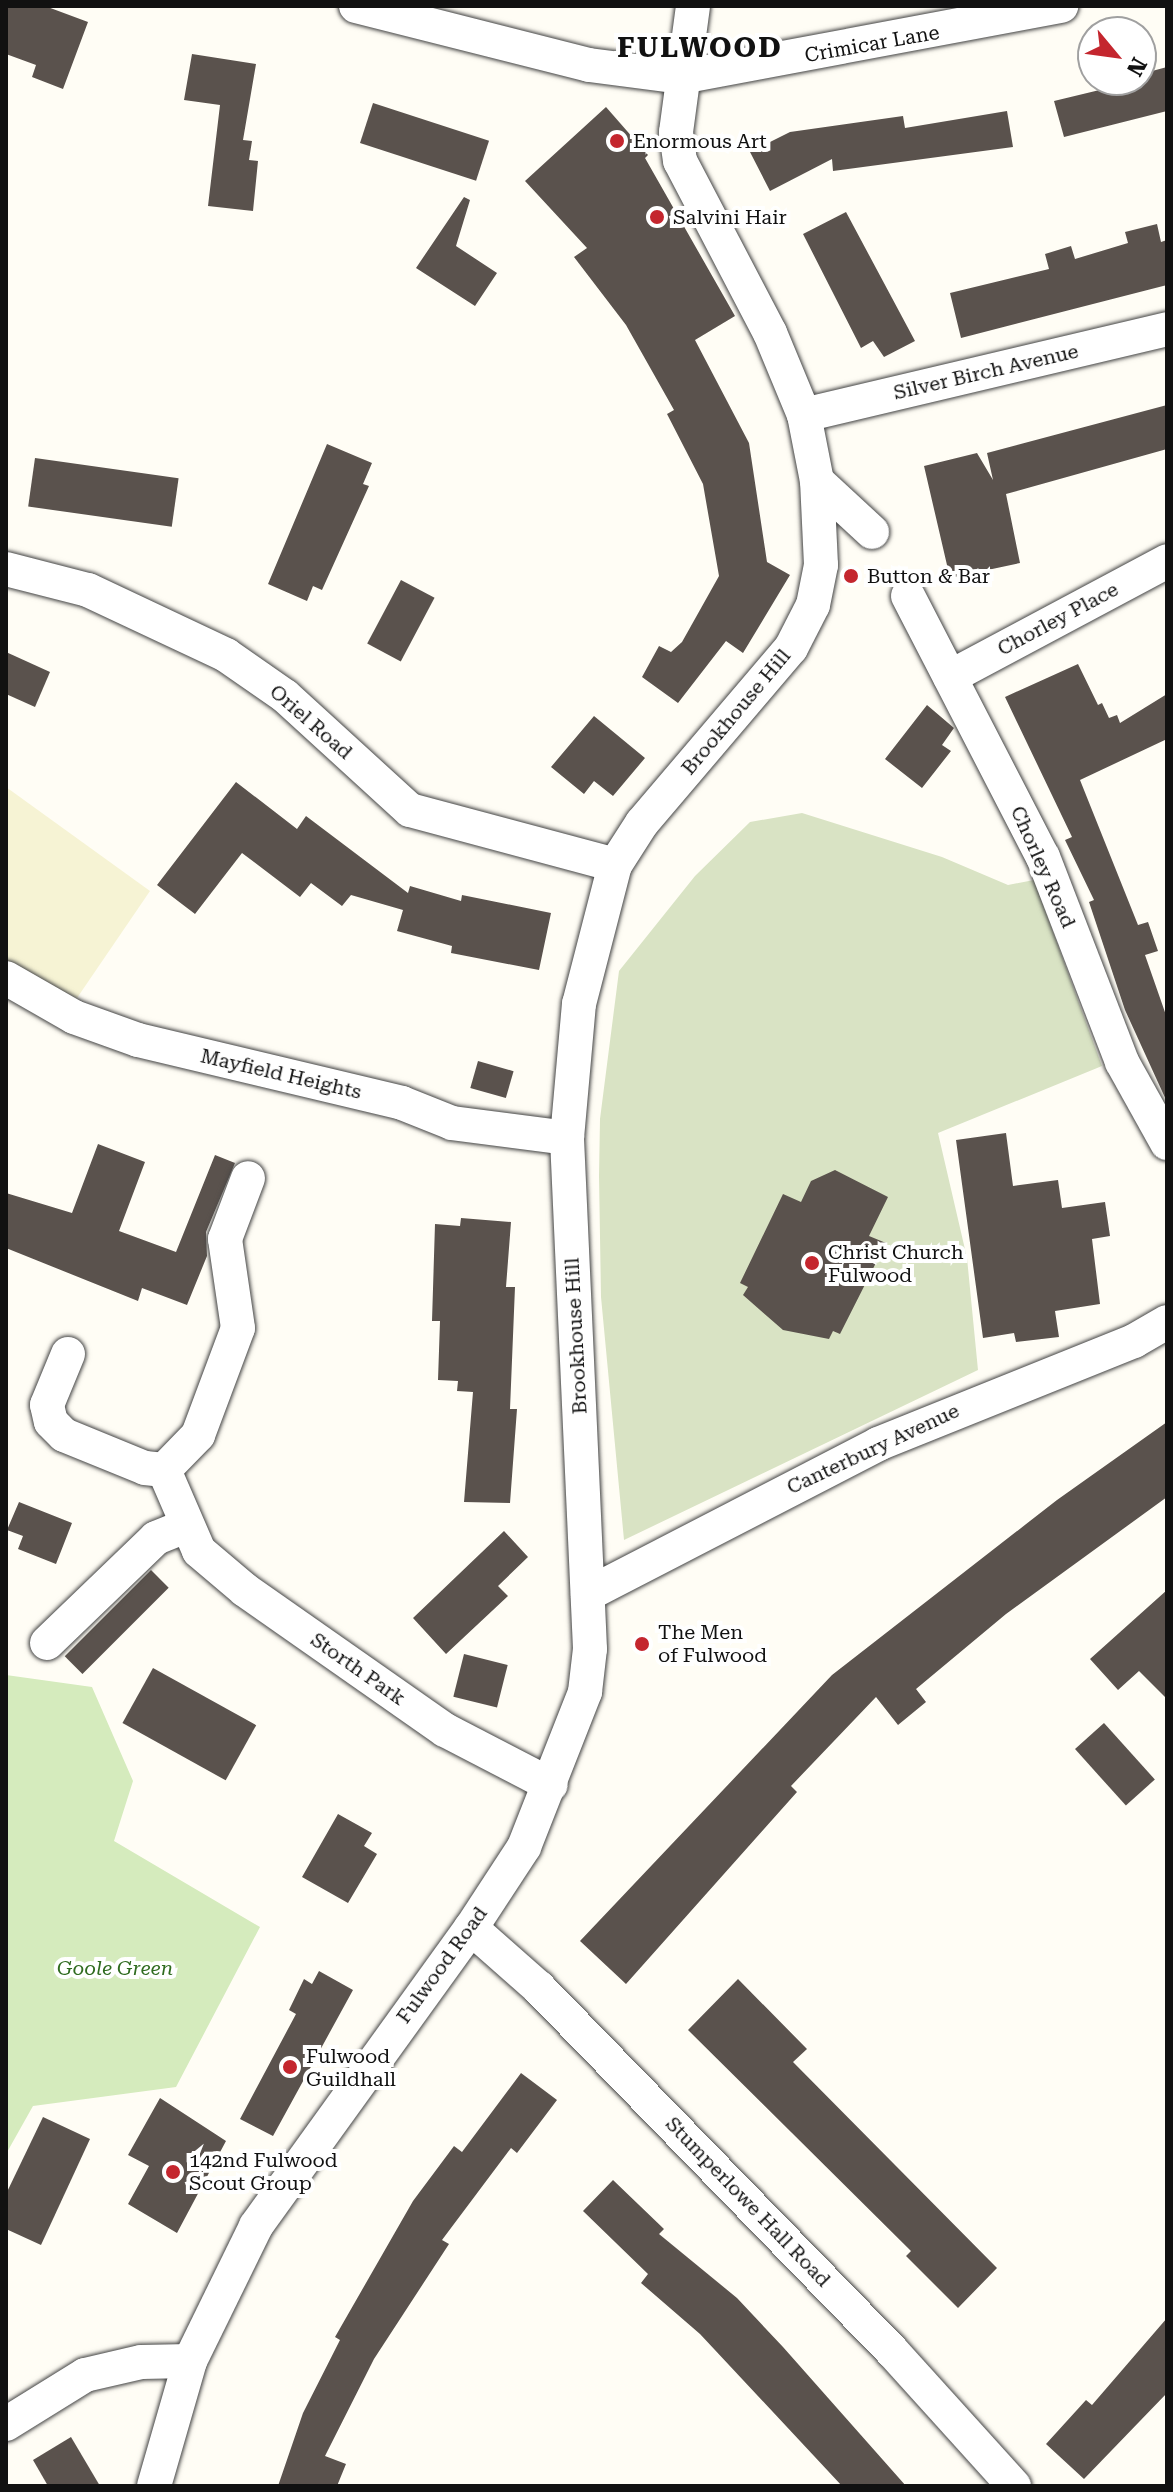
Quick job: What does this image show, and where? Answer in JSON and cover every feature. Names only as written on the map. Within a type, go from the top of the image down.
[{"type":"street","points":[[356,6],[589,65],[681,77]]},
{"type":"street","name":"Brookhouse Hill","points":[[588,1594],[567,1138],[579,1004],[615,865],[642,823],[791,648],[808,616],[821,565],[817,481],[804,415],[770,333],[680,161],[676,132],[693,6]]},
{"type":"street","name":"Crimicar Lane","points":[[681,77],[1061,6]]},
{"type":"street","name":"Silver Birch Avenue","points":[[804,415],[1167,329]]},
{"type":"street","points":[[817,481],[872,532]]},
{"type":"street","name":"Chorley Place","points":[[950,677],[1167,561]]},
{"type":"street","name":"Oriel Road","points":[[6,569],[88,590],[226,655],[285,696],[410,810],[615,865]]},
{"type":"street","name":"Chorley Road","points":[[908,596],[1043,857],[1122,1062],[1167,1143]]},
{"type":"street","name":"Mayfield Heights","points":[[6,978],[74,1017],[138,1040],[402,1103],[452,1123],[567,1138]]},
{"type":"street","points":[[68,1354],[47,1405],[51,1422],[64,1435],[145,1468],[164,1470],[198,1435],[238,1328],[225,1239],[248,1178]]},
{"type":"street","name":"Canterbury Avenue","points":[[588,1594],[878,1444],[1134,1341],[1167,1322]]},
{"type":"street","name":"Storth Park","points":[[164,1470],[199,1551],[342,1659],[445,1730],[551,1785]]},
{"type":"street","points":[[47,1643],[156,1538],[186,1526]]},
{"type":"street","name":"Fulwood Road","points":[[154,2486],[190,2361],[256,2226],[329,2118],[471,1928],[524,1847],[551,1785],[585,1692],[590,1649],[588,1594]]},
{"type":"street","name":"Stumperlowe Hall Road","points":[[471,1928],[539,1988],[892,2351],[1014,2486]]},
{"type":"street","points":[[6,2424],[85,2375],[141,2362],[190,2361]]},
{"type":"shaded area","points":[[6,787],[150,891],[77,998],[6,965]]},
{"type":"green space","points":[[802,813],[942,857],[1008,885],[1034,880],[1102,1066],[938,1133],[967,1258],[978,1370],[624,1540],[601,1297],[599,1176],[600,1119],[619,971],[695,876],[750,822]]},
{"type":"green space","name":"Goole Green","points":[[6,1675],[92,1687],[133,1781],[114,1841],[260,1927],[176,2087],[33,2106],[6,2154]]},
{"type":"building","points":[[6,6],[45,6],[88,22],[63,89],[32,77],[36,65],[6,54]]},
{"type":"building","points":[[192,54],[256,64],[243,140],[252,141],[249,160],[258,161],[253,211],[208,206],[220,105],[184,100]]},
{"type":"building","points":[[1167,67],[1167,111],[1064,137],[1054,101],[1077,95],[1157,96],[1157,70]]},
{"type":"building","points":[[373,103],[489,141],[476,181],[360,143]]},
{"type":"building","points":[[606,107],[648,155],[645,158],[735,316],[695,340],[749,443],[767,562],[790,575],[743,653],[726,641],[678,703],[642,677],[659,646],[671,652],[682,642],[719,576],[703,484],[667,414],[674,410],[626,325],[574,257],[587,248],[525,181]]},
{"type":"building","points":[[1007,111],[1013,147],[833,171],[832,159],[770,191],[750,152],[790,132],[903,116],[905,128]]},
{"type":"building","points":[[464,197],[470,200],[456,246],[497,273],[475,306],[416,268]]},
{"type":"building","points":[[846,212],[915,341],[884,357],[873,341],[861,348],[803,234]]},
{"type":"building","points":[[1157,224],[1161,242],[1167,240],[1167,285],[961,338],[950,293],[1049,269],[1045,254],[1071,246],[1075,259],[1128,243],[1125,232]]},
{"type":"building","points":[[1167,405],[1167,449],[1006,494],[1020,563],[950,578],[924,466],[977,453],[993,480],[987,453]]},
{"type":"building","points":[[327,444],[372,463],[363,484],[369,486],[322,590],[313,586],[307,601],[268,584]]},
{"type":"building","points":[[35,458],[179,478],[172,527],[28,507]]},
{"type":"building","points":[[401,580],[435,598],[401,661],[367,644]]},
{"type":"building","points":[[6,652],[50,672],[35,707],[6,694]]},
{"type":"building","points":[[1078,664],[1098,705],[1102,703],[1109,718],[1117,715],[1120,723],[1167,694],[1167,739],[1080,780],[1138,925],[1148,922],[1158,951],[1145,955],[1167,1018],[1167,1102],[1125,1010],[1089,902],[1094,900],[1065,840],[1072,837],[1005,697]]},
{"type":"building","points":[[927,705],[954,728],[942,745],[951,751],[922,788],[885,759]]},
{"type":"building","points":[[594,716],[645,758],[613,796],[594,781],[584,794],[551,767]]},
{"type":"building","points":[[236,782],[297,829],[306,816],[408,893],[410,886],[461,901],[462,895],[551,913],[539,970],[451,953],[452,946],[397,931],[403,910],[351,895],[342,906],[311,883],[300,897],[242,853],[195,914],[157,885]]},
{"type":"building","points":[[478,1061],[514,1071],[506,1098],[470,1088]]},
{"type":"building","points":[[1006,1133],[1013,1186],[1058,1180],[1062,1208],[1105,1202],[1110,1236],[1092,1239],[1100,1304],[1055,1311],[1059,1337],[1016,1342],[1014,1333],[983,1338],[956,1140]]},
{"type":"building","points":[[98,1144],[145,1162],[119,1231],[176,1252],[215,1155],[235,1163],[206,1232],[207,1256],[187,1305],[142,1288],[138,1301],[6,1248],[6,1193],[72,1213]]},
{"type":"building","name":"Christ Church Fulwood","points":[[835,1170],[888,1197],[869,1236],[886,1243],[840,1334],[833,1331],[829,1339],[783,1330],[743,1295],[748,1287],[740,1283],[783,1194],[801,1202],[811,1181]]},
{"type":"building","points":[[461,1218],[511,1222],[506,1287],[515,1287],[510,1409],[517,1409],[510,1503],[464,1502],[473,1392],[457,1391],[458,1381],[438,1380],[440,1321],[432,1321],[435,1224],[460,1226]]},
{"type":"building","points":[[1167,1422],[1167,1497],[1006,1614],[916,1689],[926,1702],[898,1725],[876,1697],[791,1786],[797,1792],[626,1984],[580,1941],[832,1675],[1057,1500]]},
{"type":"building","points":[[19,1502],[72,1523],[56,1564],[18,1549],[23,1536],[7,1530]]},
{"type":"building","points":[[504,1531],[528,1557],[498,1586],[508,1596],[446,1654],[413,1618]]},
{"type":"building","points":[[151,1570],[169,1588],[82,1674],[65,1656]]},
{"type":"building","points":[[1167,1590],[1167,1699],[1139,1671],[1118,1690],[1090,1659]]},
{"type":"building","points":[[464,1654],[508,1665],[497,1708],[453,1697]]},
{"type":"building","points":[[153,1668],[256,1725],[226,1780],[122,1723]]},
{"type":"building","points":[[1104,1723],[1155,1779],[1126,1806],[1075,1749]]},
{"type":"building","points":[[338,1814],[372,1833],[364,1846],[377,1854],[348,1903],[302,1877]]},
{"type":"building","name":"Fulwood Guildhall","points":[[319,1971],[353,1990],[273,2136],[240,2119],[296,2014],[289,2010],[304,1979],[312,1984]]},
{"type":"building","points":[[738,1979],[807,2049],[793,2062],[997,2268],[958,2308],[906,2256],[911,2251],[688,2030]]},
{"type":"building","points":[[521,2073],[557,2100],[517,2153],[511,2148],[442,2240],[449,2244],[374,2359],[325,2456],[346,2464],[337,2486],[278,2486],[303,2413],[340,2340],[335,2337],[413,2201],[454,2146],[462,2152]]},
{"type":"building","points":[[160,2098],[226,2141],[177,2233],[128,2204],[149,2166],[128,2155]]},
{"type":"building","points":[[43,2117],[90,2139],[41,2245],[6,2229],[6,2194]]},
{"type":"building","points":[[613,2180],[664,2229],[659,2234],[737,2298],[906,2486],[842,2486],[700,2334],[641,2283],[648,2274],[583,2211]]},
{"type":"building","points":[[1167,2318],[1167,2393],[1084,2479],[1046,2444],[1086,2400],[1092,2405]]},
{"type":"building","points":[[71,2437],[100,2486],[48,2486],[33,2460]]},
{"type":"place","name":"Enormous Art","points":[[617,141]]},
{"type":"place","name":"Salvini Hair","points":[[657,217]]},
{"type":"place","name":"Button & Bar","points":[[851,576]]},
{"type":"place","name":"Christ Church Fulwood","points":[[812,1263]]},
{"type":"place","name":"The Men of Fulwood","points":[[642,1644]]},
{"type":"place","name":"Fulwood Guildhall","points":[[290,2067]]},
{"type":"place","name":"142nd Fulwood Scout Group","points":[[173,2172]]},
{"type":"district","name":"FULWOOD","points":[[700,48]]}]
